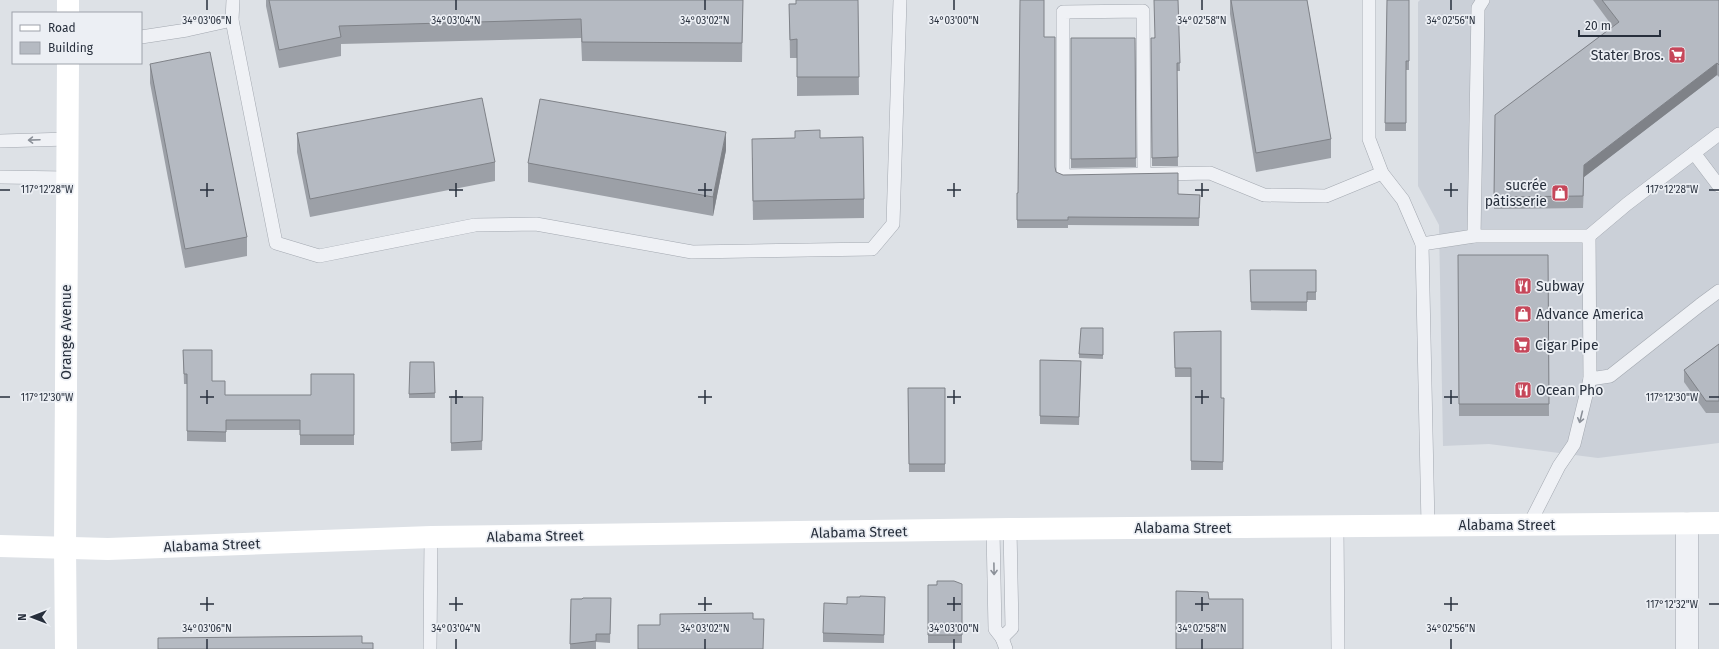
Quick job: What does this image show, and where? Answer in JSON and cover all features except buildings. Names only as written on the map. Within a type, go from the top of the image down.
[{"type":"main road","points":[[68,0],[68,12]]},
{"type":"main road","name":"Orange Avenue","points":[[66,649],[65,547],[68,64]]},
{"type":"main road","name":"Alabama Street","points":[[0,546],[116,549],[431,537],[1719,523]]},
{"type":"street","points":[[1686,524],[1687,649]]},
{"type":"lane","points":[[233,0],[232,20],[276,243],[319,256],[475,225],[536,224],[692,252],[872,249],[893,224],[900,0]]},
{"type":"lane","points":[[1369,0],[1369,139],[1382,173],[1403,200],[1422,244],[1428,525]]},
{"type":"lane","points":[[1474,236],[1478,8],[1483,0]]},
{"type":"lane","points":[[1144,173],[1143,11],[1063,12],[1063,176],[1210,172],[1264,194],[1326,196],[1382,173]]},
{"type":"lane","points":[[142,37],[187,30],[232,20]]},
{"type":"lane","points":[[1422,244],[1474,236],[1589,236],[1627,204],[1719,134]]},
{"type":"lane","points":[[0,141],[68,139]]},
{"type":"lane","points":[[1694,153],[1719,186]]},
{"type":"lane","points":[[0,177],[67,178]]},
{"type":"lane","points":[[1529,525],[1559,466],[1574,444],[1590,380],[1589,236]]},
{"type":"lane","points":[[1590,380],[1610,376],[1700,304],[1719,291]]},
{"type":"lane","points":[[1337,527],[1338,649]]},
{"type":"lane","points":[[1001,530],[995,629],[1004,643]]},
{"type":"lane","points":[[430,649],[431,537]]},
{"type":"shaded area","points":[[1420,0],[1719,0],[1719,443],[1598,458],[1489,444],[1443,446],[1439,225],[1418,186],[1418,2]]},
{"type":"place","name":"Stater Bros.","points":[[1677,55]]},
{"type":"place","name":"sucrée pâtisserie","points":[[1560,193]]},
{"type":"place","name":"Subway","points":[[1523,286]]},
{"type":"place","name":"Advance America","points":[[1523,314]]},
{"type":"place","name":"Cigar Pipe","points":[[1522,345]]},
{"type":"place","name":"Ocean Pho","points":[[1523,390]]}]
